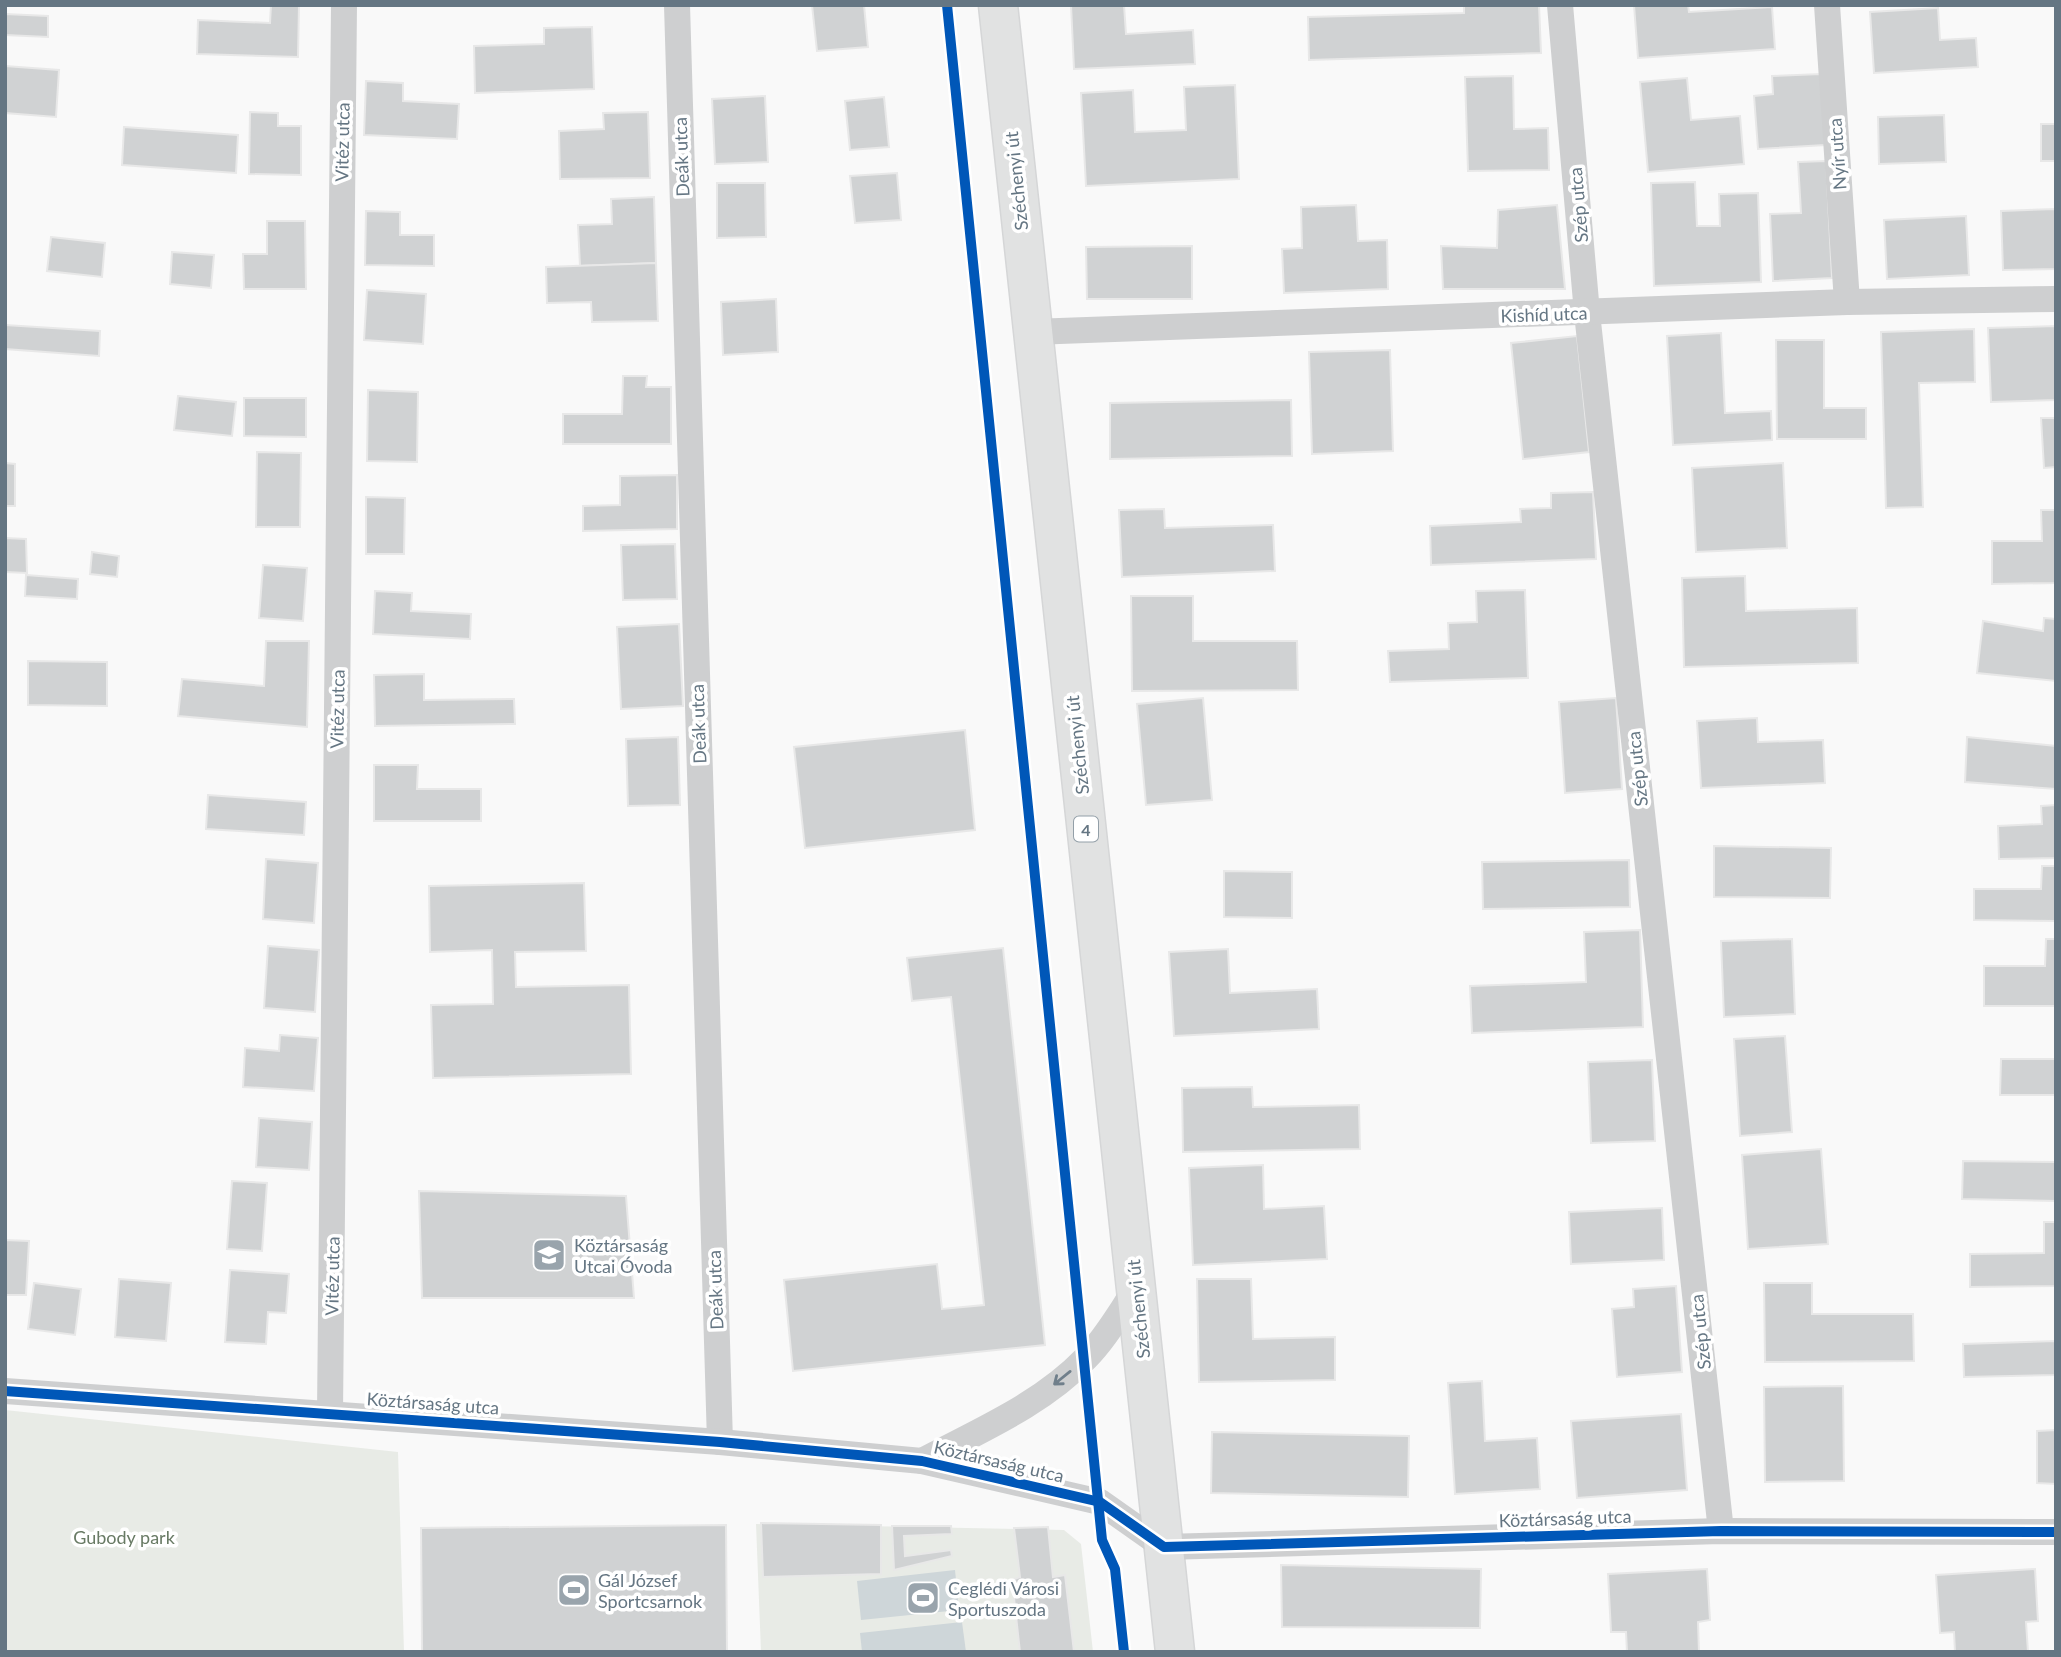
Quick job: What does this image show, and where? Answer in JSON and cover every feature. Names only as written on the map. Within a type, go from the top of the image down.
[{"type":"main road","name":"Széchenyi út","points":[[998,5],[1175,1652]]},
{"type":"street","name":"Vitéz utca","points":[[330,1413],[344,5]]},
{"type":"street","name":"Deák utca","points":[[677,5],[720,1442]]},
{"type":"street","name":"Szép utca","points":[[1560,5],[1587,313],[1721,1531]]},
{"type":"street","name":"Nyír utca","points":[[1827,5],[1847,302]]},
{"type":"street","name":"Kishíd utca","points":[[1032,332],[1847,302],[2056,299]]},
{"type":"street","points":[[922,1461],[1033,1401],[1084,1360],[1101,1341],[1136,1289]]},
{"type":"street","name":"Köztársaság utca","points":[[5,1391],[720,1442],[922,1461],[1100,1502],[1164,1546],[1721,1531],[2056,1532]]},
{"type":"green space","name":"Gubody park","points":[[5,1410],[398,1452],[404,1652],[5,1652]]},
{"type":"green space","name":"Ceglédi Városi Sportuszoda","points":[[756,1524],[1064,1530],[1081,1544],[1093,1652],[761,1652]]},
{"type":"shaded area","points":[[955,1570],[959,1610],[861,1620],[857,1581]]},
{"type":"shaded area","points":[[962,1622],[966,1652],[862,1652],[860,1633]]},
{"type":"building","points":[[271,5],[299,5],[298,57],[197,54],[198,20],[270,23]]},
{"type":"building","points":[[812,5],[864,5],[868,47],[817,51]]},
{"type":"building","points":[[1071,5],[1124,5],[1126,34],[1193,30],[1195,64],[1074,69]]},
{"type":"building","points":[[1464,5],[1539,5],[1541,53],[1309,60],[1308,17],[1464,13]]},
{"type":"building","points":[[1634,5],[1688,5],[1689,12],[1772,7],[1775,49],[1638,58]]},
{"type":"building","points":[[1938,8],[1940,40],[1976,38],[1978,67],[1874,73],[1870,12]]},
{"type":"building","points":[[5,14],[48,16],[48,37],[5,35]]},
{"type":"building","points":[[592,27],[594,89],[475,93],[474,46],[544,44],[544,28]]},
{"type":"building","points":[[5,66],[59,70],[56,117],[5,113]]},
{"type":"building","points":[[1821,74],[1825,145],[1758,149],[1754,96],[1773,94],[1772,76]]},
{"type":"building","points":[[1513,76],[1514,129],[1548,128],[1549,170],[1468,171],[1465,77]]},
{"type":"building","points":[[1687,78],[1691,120],[1740,116],[1744,164],[1648,172],[1640,82]]},
{"type":"building","points":[[366,81],[403,83],[403,101],[459,104],[457,139],[364,135]]},
{"type":"building","points":[[1235,85],[1239,179],[1086,186],[1081,93],[1133,90],[1135,132],[1186,130],[1184,87]]},
{"type":"building","points":[[765,96],[768,162],[715,164],[712,99]]},
{"type":"building","points":[[884,97],[889,147],[850,150],[845,101]]},
{"type":"building","points":[[250,112],[278,113],[278,126],[301,126],[301,175],[249,174]]},
{"type":"building","points":[[648,112],[650,178],[560,179],[559,131],[604,129],[603,113]]},
{"type":"building","points":[[1944,115],[1946,162],[1879,164],[1878,117]]},
{"type":"building","points":[[2041,124],[2056,124],[2056,161],[2041,161]]},
{"type":"building","points":[[124,127],[238,135],[236,173],[122,165]]},
{"type":"building","points":[[1826,161],[1832,278],[1773,281],[1770,214],[1801,213],[1798,162]]},
{"type":"building","points":[[897,173],[901,220],[855,223],[850,176]]},
{"type":"building","points":[[1695,182],[1697,226],[1720,226],[1719,194],[1758,193],[1761,282],[1654,286],[1651,183]]},
{"type":"building","points":[[717,183],[765,183],[766,237],[717,238]]},
{"type":"building","points":[[654,197],[656,263],[580,266],[578,225],[612,224],[611,199]]},
{"type":"building","points":[[1356,205],[1358,241],[1387,240],[1388,289],[1284,293],[1282,249],[1302,248],[1301,207]]},
{"type":"building","points":[[1557,205],[1565,289],[1443,289],[1441,246],[1497,248],[1498,210]]},
{"type":"building","points":[[2056,209],[2056,269],[2003,270],[2001,211]]},
{"type":"building","points":[[366,211],[400,212],[400,235],[434,235],[434,266],[365,265]]},
{"type":"building","points":[[1966,216],[1969,275],[1887,279],[1884,220]]},
{"type":"building","points":[[267,221],[305,221],[306,289],[244,289],[243,254],[267,254]]},
{"type":"building","points":[[51,237],[105,243],[102,277],[47,271]]},
{"type":"building","points":[[1192,246],[1192,299],[1087,299],[1086,247]]},
{"type":"building","points":[[172,252],[214,255],[211,288],[170,284]]},
{"type":"building","points":[[656,263],[658,321],[592,322],[591,302],[547,303],[546,267]]},
{"type":"building","points":[[367,290],[426,294],[423,344],[364,340]]},
{"type":"building","points":[[776,299],[778,352],[723,355],[721,302]]},
{"type":"building","points":[[5,325],[100,331],[99,356],[5,349]]},
{"type":"building","points":[[2056,326],[2056,400],[1991,402],[1988,328]]},
{"type":"building","points":[[1974,329],[1975,382],[1919,383],[1923,507],[1886,508],[1881,332]]},
{"type":"building","points":[[1721,333],[1725,413],[1771,411],[1772,440],[1673,445],[1667,336]]},
{"type":"building","points":[[1577,336],[1589,452],[1523,459],[1511,343]]},
{"type":"building","points":[[1776,340],[1824,340],[1824,408],[1866,408],[1866,439],[1777,439]]},
{"type":"building","points":[[1390,350],[1393,451],[1312,454],[1309,352]]},
{"type":"building","points":[[623,376],[647,376],[646,387],[671,387],[671,444],[563,444],[563,414],[622,414]]},
{"type":"building","points":[[368,390],[418,392],[417,462],[367,461]]},
{"type":"building","points":[[178,396],[236,402],[232,436],[174,430]]},
{"type":"building","points":[[244,398],[306,398],[306,437],[244,436]]},
{"type":"building","points":[[1291,400],[1292,456],[1110,459],[1110,403]]},
{"type":"building","points":[[2041,418],[2056,418],[2056,467],[2044,468]]},
{"type":"building","points":[[257,452],[301,453],[300,527],[256,527]]},
{"type":"building","points":[[5,463],[15,464],[15,506],[5,506]]},
{"type":"building","points":[[1783,463],[1787,548],[1696,552],[1692,468]]},
{"type":"building","points":[[677,475],[677,529],[583,531],[583,506],[620,505],[620,476]]},
{"type":"building","points":[[1593,492],[1596,559],[1431,565],[1430,526],[1521,522],[1520,509],[1551,508],[1551,493]]},
{"type":"building","points":[[366,497],[405,498],[404,554],[366,554]]},
{"type":"building","points":[[1164,509],[1165,528],[1273,525],[1275,571],[1122,577],[1119,510]]},
{"type":"building","points":[[2041,510],[2056,510],[2056,583],[1992,584],[1992,541],[2042,541]]},
{"type":"building","points":[[5,538],[26,539],[27,573],[5,572]]},
{"type":"building","points":[[675,544],[677,599],[623,600],[621,545]]},
{"type":"building","points":[[92,552],[119,556],[117,577],[90,574]]},
{"type":"building","points":[[263,565],[307,568],[303,621],[259,618]]},
{"type":"building","points":[[26,575],[78,579],[77,599],[25,596]]},
{"type":"building","points":[[1745,576],[1746,611],[1857,608],[1858,663],[1684,667],[1682,578]]},
{"type":"building","points":[[1525,590],[1528,678],[1390,682],[1388,651],[1449,649],[1448,623],[1477,622],[1476,591]]},
{"type":"building","points":[[375,591],[412,593],[411,611],[471,614],[470,639],[373,634]]},
{"type":"building","points":[[1131,596],[1193,596],[1193,641],[1297,641],[1298,690],[1132,691]]},
{"type":"building","points":[[2044,618],[2056,619],[2056,681],[1977,673],[1983,621],[2043,631]]},
{"type":"building","points":[[679,624],[683,706],[621,709],[617,627]]},
{"type":"building","points":[[266,641],[309,641],[307,727],[178,716],[182,679],[264,686]]},
{"type":"building","points":[[28,661],[107,662],[107,706],[28,705]]},
{"type":"building","points":[[424,674],[424,700],[514,699],[515,724],[375,726],[374,675]]},
{"type":"building","points":[[1203,698],[1212,800],[1146,805],[1137,704]]},
{"type":"building","points":[[1616,698],[1622,789],[1565,793],[1559,702]]},
{"type":"building","points":[[1757,718],[1758,742],[1823,740],[1825,783],[1701,788],[1697,721]]},
{"type":"building","points":[[965,730],[975,830],[805,848],[794,747]]},
{"type":"building","points":[[678,737],[680,805],[628,806],[626,739]]},
{"type":"building","points":[[1967,737],[2056,746],[2056,789],[1965,782]]},
{"type":"building","points":[[374,765],[418,765],[417,789],[481,789],[481,821],[374,821]]},
{"type":"building","points":[[208,795],[306,802],[304,835],[206,829]]},
{"type":"building","points":[[2056,805],[2056,858],[1999,859],[1998,826],[2042,824],[2041,806]]},
{"type":"building","points":[[1714,846],[1831,848],[1830,898],[1714,897]]},
{"type":"building","points":[[266,859],[318,863],[314,923],[263,919]]},
{"type":"building","points":[[1629,860],[1630,907],[1483,909],[1482,862]]},
{"type":"building","points":[[2042,866],[2056,866],[2056,921],[1974,920],[1974,889],[2041,889]]},
{"type":"building","points":[[1224,871],[1292,872],[1292,918],[1224,917]]},
{"type":"building","points":[[584,883],[586,951],[515,952],[516,987],[629,985],[631,1074],[433,1078],[431,1005],[493,1004],[492,950],[430,952],[429,886]]},
{"type":"building","points":[[1640,930],[1643,1027],[1472,1033],[1470,986],[1586,982],[1584,932]]},
{"type":"building","points":[[1792,939],[1795,1014],[1724,1017],[1721,941]]},
{"type":"building","points":[[2046,939],[2056,939],[2056,1006],[1984,1006],[1984,966],[2045,966]]},
{"type":"building","points":[[268,946],[319,950],[315,1012],[264,1008]]},
{"type":"building","points":[[1003,948],[1045,1345],[793,1371],[784,1280],[937,1264],[942,1309],[984,1305],[951,997],[912,1001],[907,958]]},
{"type":"building","points":[[1228,949],[1230,993],[1317,989],[1319,1029],[1174,1036],[1169,952]]},
{"type":"building","points":[[280,1035],[318,1038],[314,1091],[243,1087],[245,1048],[279,1051]]},
{"type":"building","points":[[1785,1036],[1792,1132],[1740,1136],[1734,1039]]},
{"type":"building","points":[[2001,1059],[2056,1059],[2056,1095],[2000,1095]]},
{"type":"building","points":[[1652,1060],[1655,1141],[1591,1143],[1588,1062]]},
{"type":"building","points":[[1252,1087],[1253,1107],[1359,1105],[1360,1149],[1183,1152],[1182,1088]]},
{"type":"building","points":[[259,1118],[312,1122],[309,1170],[256,1167]]},
{"type":"building","points":[[1821,1149],[1828,1244],[1748,1249],[1742,1155]]},
{"type":"building","points":[[1963,1161],[2056,1162],[2056,1201],[1962,1199]]},
{"type":"building","points":[[1263,1165],[1264,1209],[1324,1206],[1327,1259],[1193,1265],[1189,1168]]},
{"type":"building","points":[[232,1181],[267,1183],[262,1251],[227,1249]]},
{"type":"building","points":[[419,1191],[626,1196],[634,1298],[422,1298]]},
{"type":"building","points":[[1662,1208],[1664,1260],[1571,1264],[1569,1212]]},
{"type":"building","points":[[2044,1222],[2056,1222],[2056,1286],[1970,1287],[1970,1254],[2044,1253]]},
{"type":"building","points":[[5,1240],[29,1241],[26,1295],[5,1295]]},
{"type":"building","points":[[230,1270],[289,1274],[286,1313],[268,1312],[266,1344],[225,1342]]},
{"type":"building","points":[[119,1279],[171,1283],[166,1341],[115,1337]]},
{"type":"building","points":[[1197,1279],[1251,1279],[1253,1339],[1335,1337],[1335,1380],[1199,1382]]},
{"type":"building","points":[[34,1283],[81,1289],[75,1335],[28,1329]]},
{"type":"building","points":[[1764,1283],[1812,1283],[1812,1314],[1913,1314],[1914,1361],[1765,1362]]},
{"type":"building","points":[[1676,1286],[1682,1372],[1617,1377],[1612,1309],[1634,1307],[1633,1289]]},
{"type":"building","points":[[2056,1341],[2056,1375],[1964,1377],[1963,1344]]},
{"type":"building","points":[[1482,1381],[1485,1441],[1537,1438],[1540,1489],[1455,1494],[1448,1383]]},
{"type":"building","points":[[1843,1386],[1844,1481],[1765,1482],[1764,1387]]},
{"type":"building","points":[[1681,1414],[1687,1490],[1577,1498],[1571,1421]]},
{"type":"building","points":[[2056,1430],[2056,1484],[2037,1483],[2037,1431]]},
{"type":"building","points":[[1212,1432],[1409,1436],[1408,1497],[1211,1493]]},
{"type":"building","points":[[761,1523],[881,1525],[881,1574],[763,1577]]},
{"type":"building","name":"Gál József Sportcsarnok","points":[[726,1525],[727,1652],[422,1652],[421,1528]]},
{"type":"building","points":[[892,1526],[951,1526],[952,1534],[904,1536],[905,1556],[951,1550],[952,1556],[894,1570]]},
{"type":"building","points":[[1048,1527],[1053,1577],[1065,1575],[1074,1652],[1020,1652],[1012,1580],[1020,1577],[1014,1528]]},
{"type":"building","points":[[1281,1565],[1481,1569],[1480,1628],[1282,1627]]},
{"type":"building","points":[[1707,1569],[1710,1620],[1698,1622],[1699,1652],[1627,1652],[1626,1632],[1611,1632],[1608,1574]]},
{"type":"building","points":[[2035,1569],[2038,1621],[2026,1622],[2028,1652],[1955,1652],[1954,1632],[1940,1633],[1936,1575]]},
{"type":"cycle path","points":[[947,5],[1102,1540],[1115,1569],[1124,1652]]},
{"type":"cycle path","points":[[5,1391],[720,1442],[922,1461],[1100,1502],[1164,1547],[1721,1531],[2056,1532]]},
{"type":"place","name":"Köztársaság Utcai Óvoda","points":[[549,1255]]},
{"type":"place","name":"Gál József Sportcsarnok","points":[[574,1590]]},
{"type":"place","name":"Ceglédi Városi Sportuszoda","points":[[923,1598]]}]
